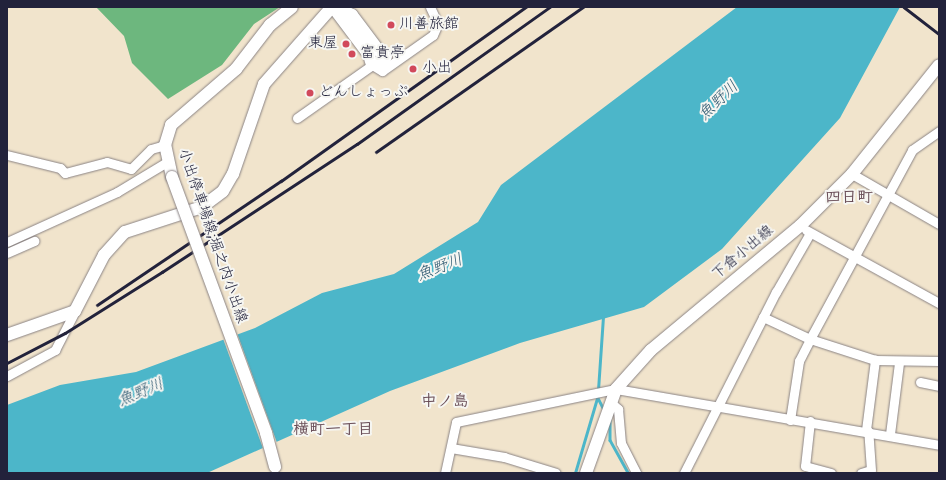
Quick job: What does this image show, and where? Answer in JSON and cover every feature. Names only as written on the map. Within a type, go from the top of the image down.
[{"type":"main road","name":"小出停車場線;堀之内小出線","points":[[275,470],[266,433],[172,177],[167,162],[165,145],[171,125],[236,69],[270,25],[292,7]]},
{"type":"main road","points":[[7,335],[75,311],[115,241],[138,226],[202,207],[223,191],[233,174],[261,89],[334,7],[352,15],[378,51],[386,56],[383,66],[372,65]]},
{"type":"main road","name":"下倉小出線","points":[[586,473],[610,402],[616,389],[651,350],[805,230],[939,65]]},
{"type":"street","points":[[297,118],[372,65],[382,71],[433,35],[438,24],[436,16],[430,7]]},
{"type":"street","points":[[790,420],[799,360],[853,256],[912,150],[939,131]]},
{"type":"street","points":[[7,155],[65,173],[107,162],[131,169],[151,149],[165,145]]},
{"type":"street","points":[[7,242],[117,192],[167,162]]},
{"type":"street","points":[[852,174],[939,224]]},
{"type":"street","points":[[684,473],[805,230],[939,302]]},
{"type":"street","points":[[7,253],[34,241]]},
{"type":"street","points":[[7,376],[55,350],[75,311]]},
{"type":"street","points":[[763,317],[810,339],[875,360],[899,363],[939,361]]},
{"type":"street","points":[[861,473],[871,470],[867,430],[875,360]]},
{"type":"street","points":[[890,434],[899,363]]},
{"type":"street","points":[[920,382],[939,386]]},
{"type":"street","points":[[446,473],[456,422],[616,389],[719,405],[790,420],[810,420],[890,434],[939,445]]},
{"type":"street","points":[[610,402],[618,409],[622,443],[636,473]]},
{"type":"street","points":[[810,420],[804,470],[831,473]]},
{"type":"street","points":[[451,448],[504,457],[556,473]]},
{"type":"green space","points":[[96,7],[280,7],[254,24],[222,65],[168,99],[132,63],[124,36]]},
{"type":"water","name":"魚野川","points":[[737,7],[900,7],[840,118],[722,249],[644,307],[520,343],[390,391],[207,473],[7,473],[7,405],[60,385],[136,372],[255,328],[322,293],[394,274],[478,222],[501,185]]},
{"type":"pier","points":[[237,333],[278,445],[264,450],[223,338]]},
{"type":"waterway","points":[[598,390],[603,317]]},
{"type":"waterway","points":[[575,473],[598,395]]},
{"type":"waterway","points":[[598,398],[604,410]]},
{"type":"waterway","points":[[610,419],[610,440],[628,473]]},
{"type":"railway","points":[[97,305],[281,181],[526,7]]},
{"type":"railway","points":[[7,363],[65,333],[162,272],[357,144],[550,7]]},
{"type":"railway","points":[[376,152],[583,7]]},
{"type":"railway","points":[[904,7],[939,34]]},
{"type":"place","name":"川善旅館","points":[[391,25]]},
{"type":"place","name":"東屋","points":[[346,44]]},
{"type":"place","name":"富貴亭","points":[[352,54]]},
{"type":"place","name":"小出","points":[[413,69]]},
{"type":"place","name":"どんしょっぷ","points":[[310,93]]},
{"type":"district","name":"四日町","points":[[849,198]]},
{"type":"district","name":"中ノ島","points":[[445,402]]},
{"type":"district","name":"横町一丁目","points":[[333,430]]}]
